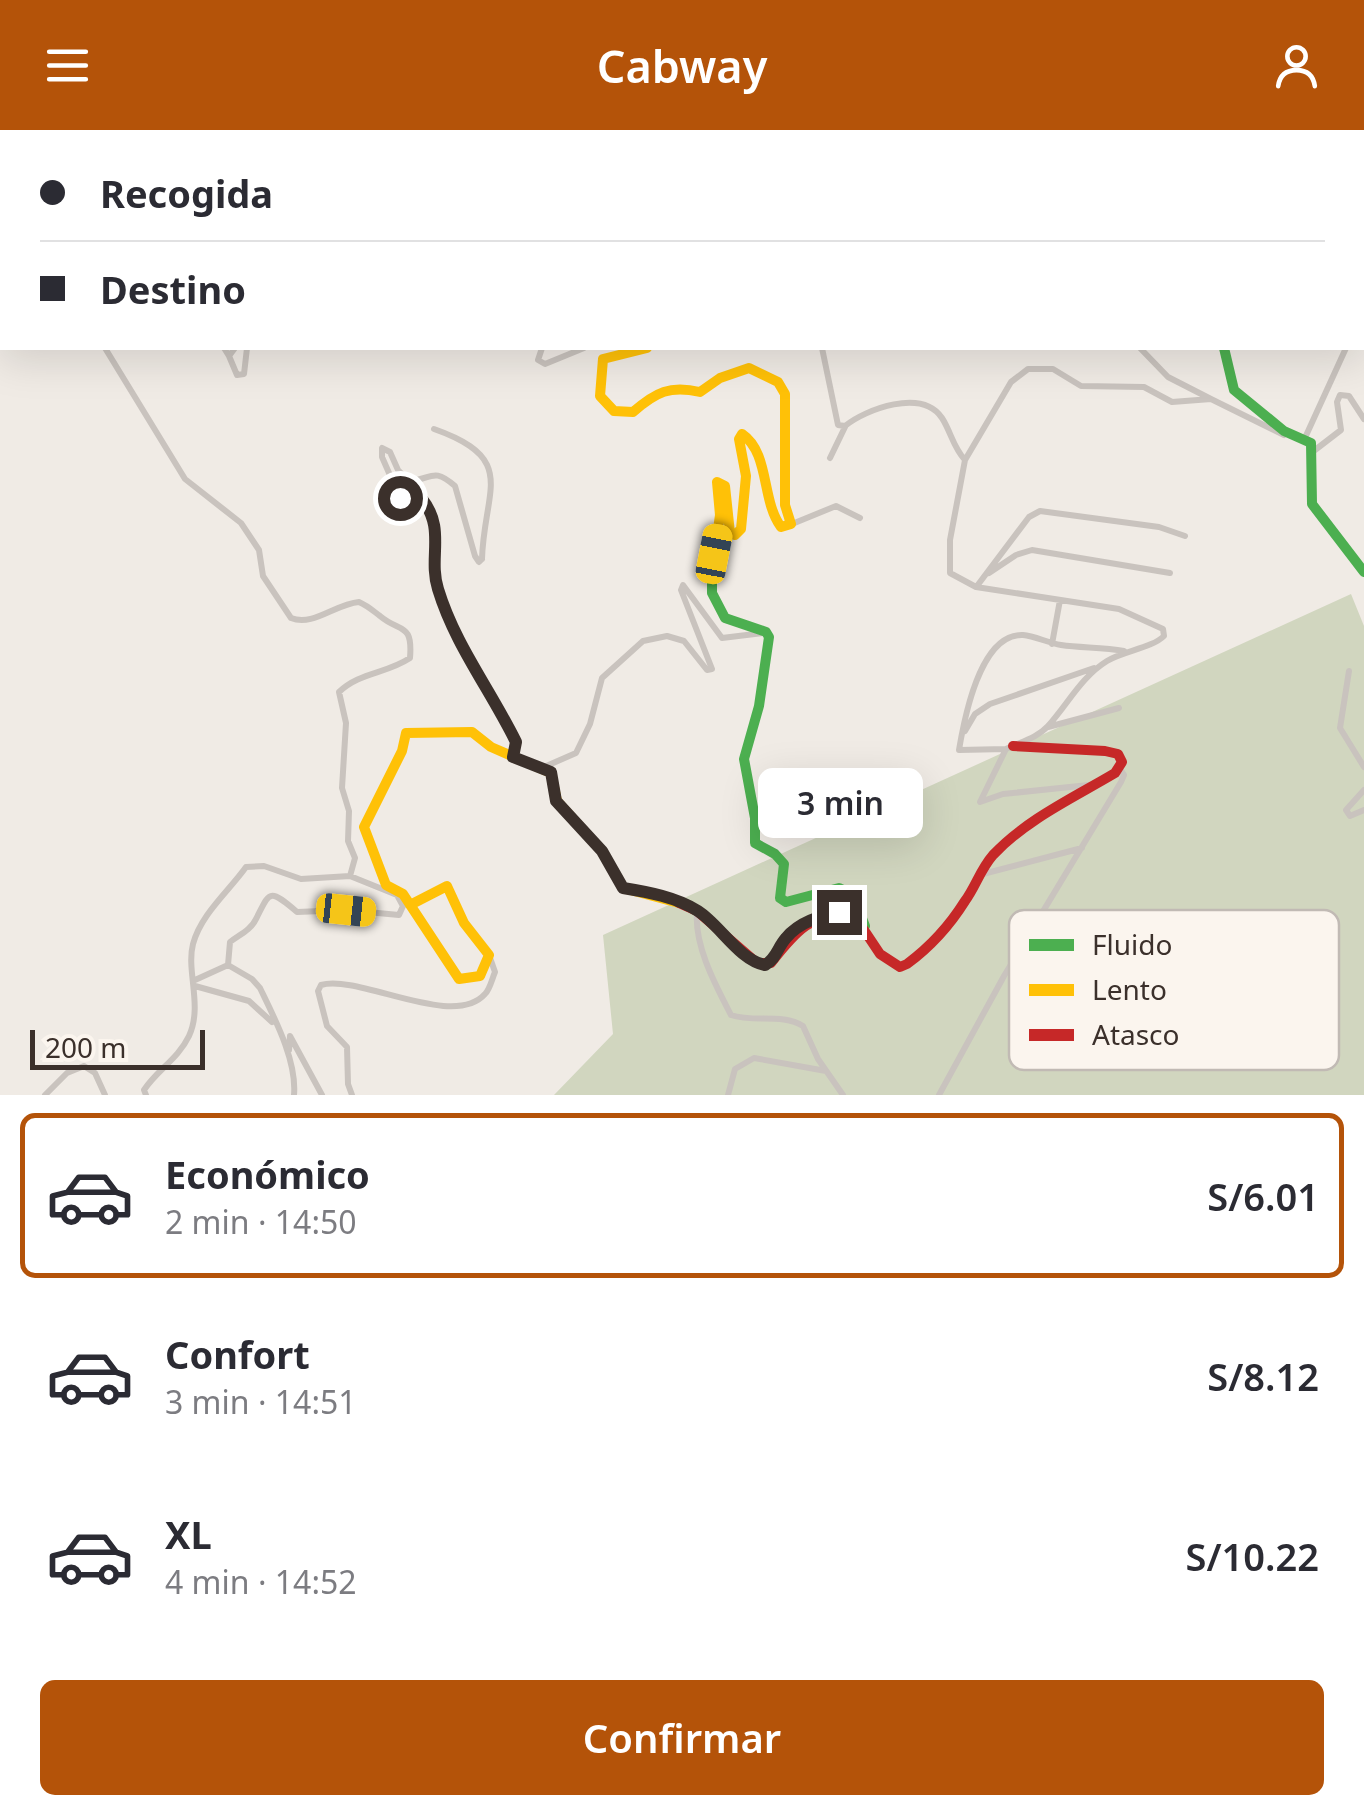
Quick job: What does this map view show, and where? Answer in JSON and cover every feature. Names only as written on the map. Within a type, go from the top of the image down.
[{"type":"street","points":[[106,350],[186,478],[241,523],[258,550],[268,587],[290,618],[306,621],[334,607],[359,602],[402,626],[410,637],[410,658],[385,671],[354,677],[338,692],[346,723],[342,788],[349,811],[348,841],[355,858],[350,876]]},
{"type":"street","points":[[225,350],[236,375],[244,374],[247,350]]},
{"type":"street","points":[[229,356],[233,350]]},
{"type":"street","points":[[541,350],[538,360],[545,364],[579,350]]},
{"type":"street","points":[[638,350],[603,359],[600,396],[614,411],[633,412],[652,394],[669,387],[705,390],[720,378],[749,368],[778,382],[785,394],[787,412],[785,505],[790,524]]},
{"type":"street","points":[[822,350],[835,421],[845,426]]},
{"type":"street","points":[[1142,350],[1168,378],[1273,431],[1300,439]]},
{"type":"street","points":[[1224,350],[1234,390],[1315,450]]},
{"type":"street","points":[[1300,439],[1330,387],[1345,350]]},
{"type":"street","points":[[964,732],[975,714],[990,704],[1160,641],[1163,629],[1119,609],[976,587],[954,578],[948,562],[965,460],[1011,382],[1028,369],[1054,369],[1081,386],[1144,387],[1172,402],[1211,399]]},
{"type":"street","points":[[1330,387],[1348,396],[1364,419]]},
{"type":"street","points":[[1340,395],[1337,402],[1341,430],[1315,450],[1308,490],[1313,506],[1364,572]]},
{"type":"street","points":[[830,458],[845,426],[871,412],[904,403],[923,406],[942,419],[965,460]]},
{"type":"street","points":[[434,429],[468,441],[490,465],[491,490],[480,562],[456,486],[446,478],[429,474],[409,480],[387,448],[380,452],[400,498],[422,499],[436,522],[436,582],[444,607],[455,638],[516,742],[513,757]]},
{"type":"street","points":[[766,632],[740,629],[725,619],[709,590],[720,520],[717,482],[726,486],[730,532],[736,535],[741,529],[746,476],[739,439],[742,434],[758,448],[762,485],[781,527],[836,506],[860,518]]},
{"type":"street","points":[[976,587],[1029,517],[1040,511],[1159,527],[1185,536]]},
{"type":"street","points":[[984,577],[1016,555],[1032,550],[1170,573]]},
{"type":"street","points":[[542,768],[576,753],[590,724],[602,678],[642,642],[667,636],[684,641],[707,670],[712,669],[681,590],[683,584],[722,638],[766,632]]},
{"type":"street","points":[[1052,644],[1060,600]]},
{"type":"street","points":[[766,632],[770,650],[744,759],[755,818],[755,843],[782,858],[786,866],[782,901],[839,888],[853,896],[868,936]]},
{"type":"street","points":[[1044,910],[1122,782],[1118,754],[1097,747],[962,753],[959,746],[972,691],[995,648],[1022,635],[1052,644],[1125,652]]},
{"type":"street","points":[[1046,728],[1072,692],[1100,666]]},
{"type":"street","points":[[1350,671],[1340,728],[1364,765]]},
{"type":"street","points":[[1093,786],[1003,794],[980,802],[1009,748],[1046,728],[1119,708]]},
{"type":"street","points":[[228,965],[230,942],[256,920],[262,900],[268,896],[282,898],[296,912],[346,910],[399,916],[403,906],[397,896],[384,888],[364,827],[383,794],[384,780],[406,748],[406,733],[472,732],[491,747],[551,772],[556,801],[602,851],[623,888],[662,896],[697,910],[751,959],[765,965],[778,954],[786,938],[814,918],[839,912],[854,915],[880,954],[900,967],[906,966],[930,945],[967,900],[978,875],[1021,829],[1120,769]]},
{"type":"street","points":[[1364,790],[1346,810],[1350,816],[1364,810]]},
{"type":"street","points":[[978,875],[1082,848]]},
{"type":"street","points":[[146,1095],[144,1090],[152,1078],[166,1069],[190,1035],[195,983],[192,948],[200,929],[246,866],[264,866],[302,879],[350,876],[403,894],[459,979],[480,976],[489,955]]},
{"type":"street","points":[[352,1095],[347,1047],[327,1026],[318,991],[321,985],[344,984],[408,1002],[472,1004],[486,993],[495,972],[489,955],[464,923],[447,886],[410,906]]},
{"type":"street","points":[[697,910],[697,927],[716,989],[731,1015],[795,1021],[804,1026],[812,1047],[843,1095]]},
{"type":"street","points":[[195,983],[228,965]]},
{"type":"street","points":[[228,965],[252,978],[260,988],[291,1057]]},
{"type":"street","points":[[940,1095],[1009,968]]},
{"type":"street","points":[[195,983],[249,1001],[273,1022]]},
{"type":"street","points":[[294,1095],[296,1076],[290,1036],[322,1095]]},
{"type":"street","points":[[728,1095],[735,1070],[754,1058],[829,1071]]},
{"type":"street","points":[[46,1095],[67,1073],[84,1066],[95,1074],[105,1095]]},
{"type":"green space","points":[[1351,594],[1364,626],[1364,1095],[554,1095],[613,1034],[603,935]]},
{"type":"traffic: fast","points":[[1224,350],[1234,390],[1284,431],[1311,443],[1312,504],[1364,572]]},
{"type":"traffic: fast","points":[[712,572],[712,593],[725,618],[766,632],[769,637],[759,706],[744,759],[755,818],[755,843],[784,864],[780,898],[786,902],[839,888],[853,895],[865,926]]},
{"type":"traffic: slow","points":[[639,350],[603,359],[600,396],[614,411],[633,412],[656,395],[672,390],[700,392],[720,378],[749,368],[778,382],[785,394],[785,505],[791,524],[781,527],[775,516],[757,453],[742,434],[739,439],[746,476],[741,529],[735,535],[730,533],[725,486],[717,482],[720,515],[712,572]]},
{"type":"traffic: slow","points":[[410,905],[447,886],[464,923],[489,955],[480,976],[459,979],[403,894],[386,885],[364,827],[402,751],[406,733],[472,732],[491,747],[551,773],[557,801],[602,851],[623,888],[679,903]]},
{"type":"traffic: jam","points":[[679,903],[697,911],[757,963],[771,963],[806,926],[840,914],[854,915],[880,954],[900,967],[907,964],[946,927],[1006,842],[1115,773],[1122,762],[1118,754],[1105,751],[1013,746]]},
{"type":"route","points":[[400,498],[422,499],[436,522],[436,582],[444,607],[455,638],[516,742],[513,757],[551,772],[556,801],[602,851],[623,888],[662,896],[697,910],[751,959],[765,965],[771,963],[786,938],[814,918],[839,912]]}]
